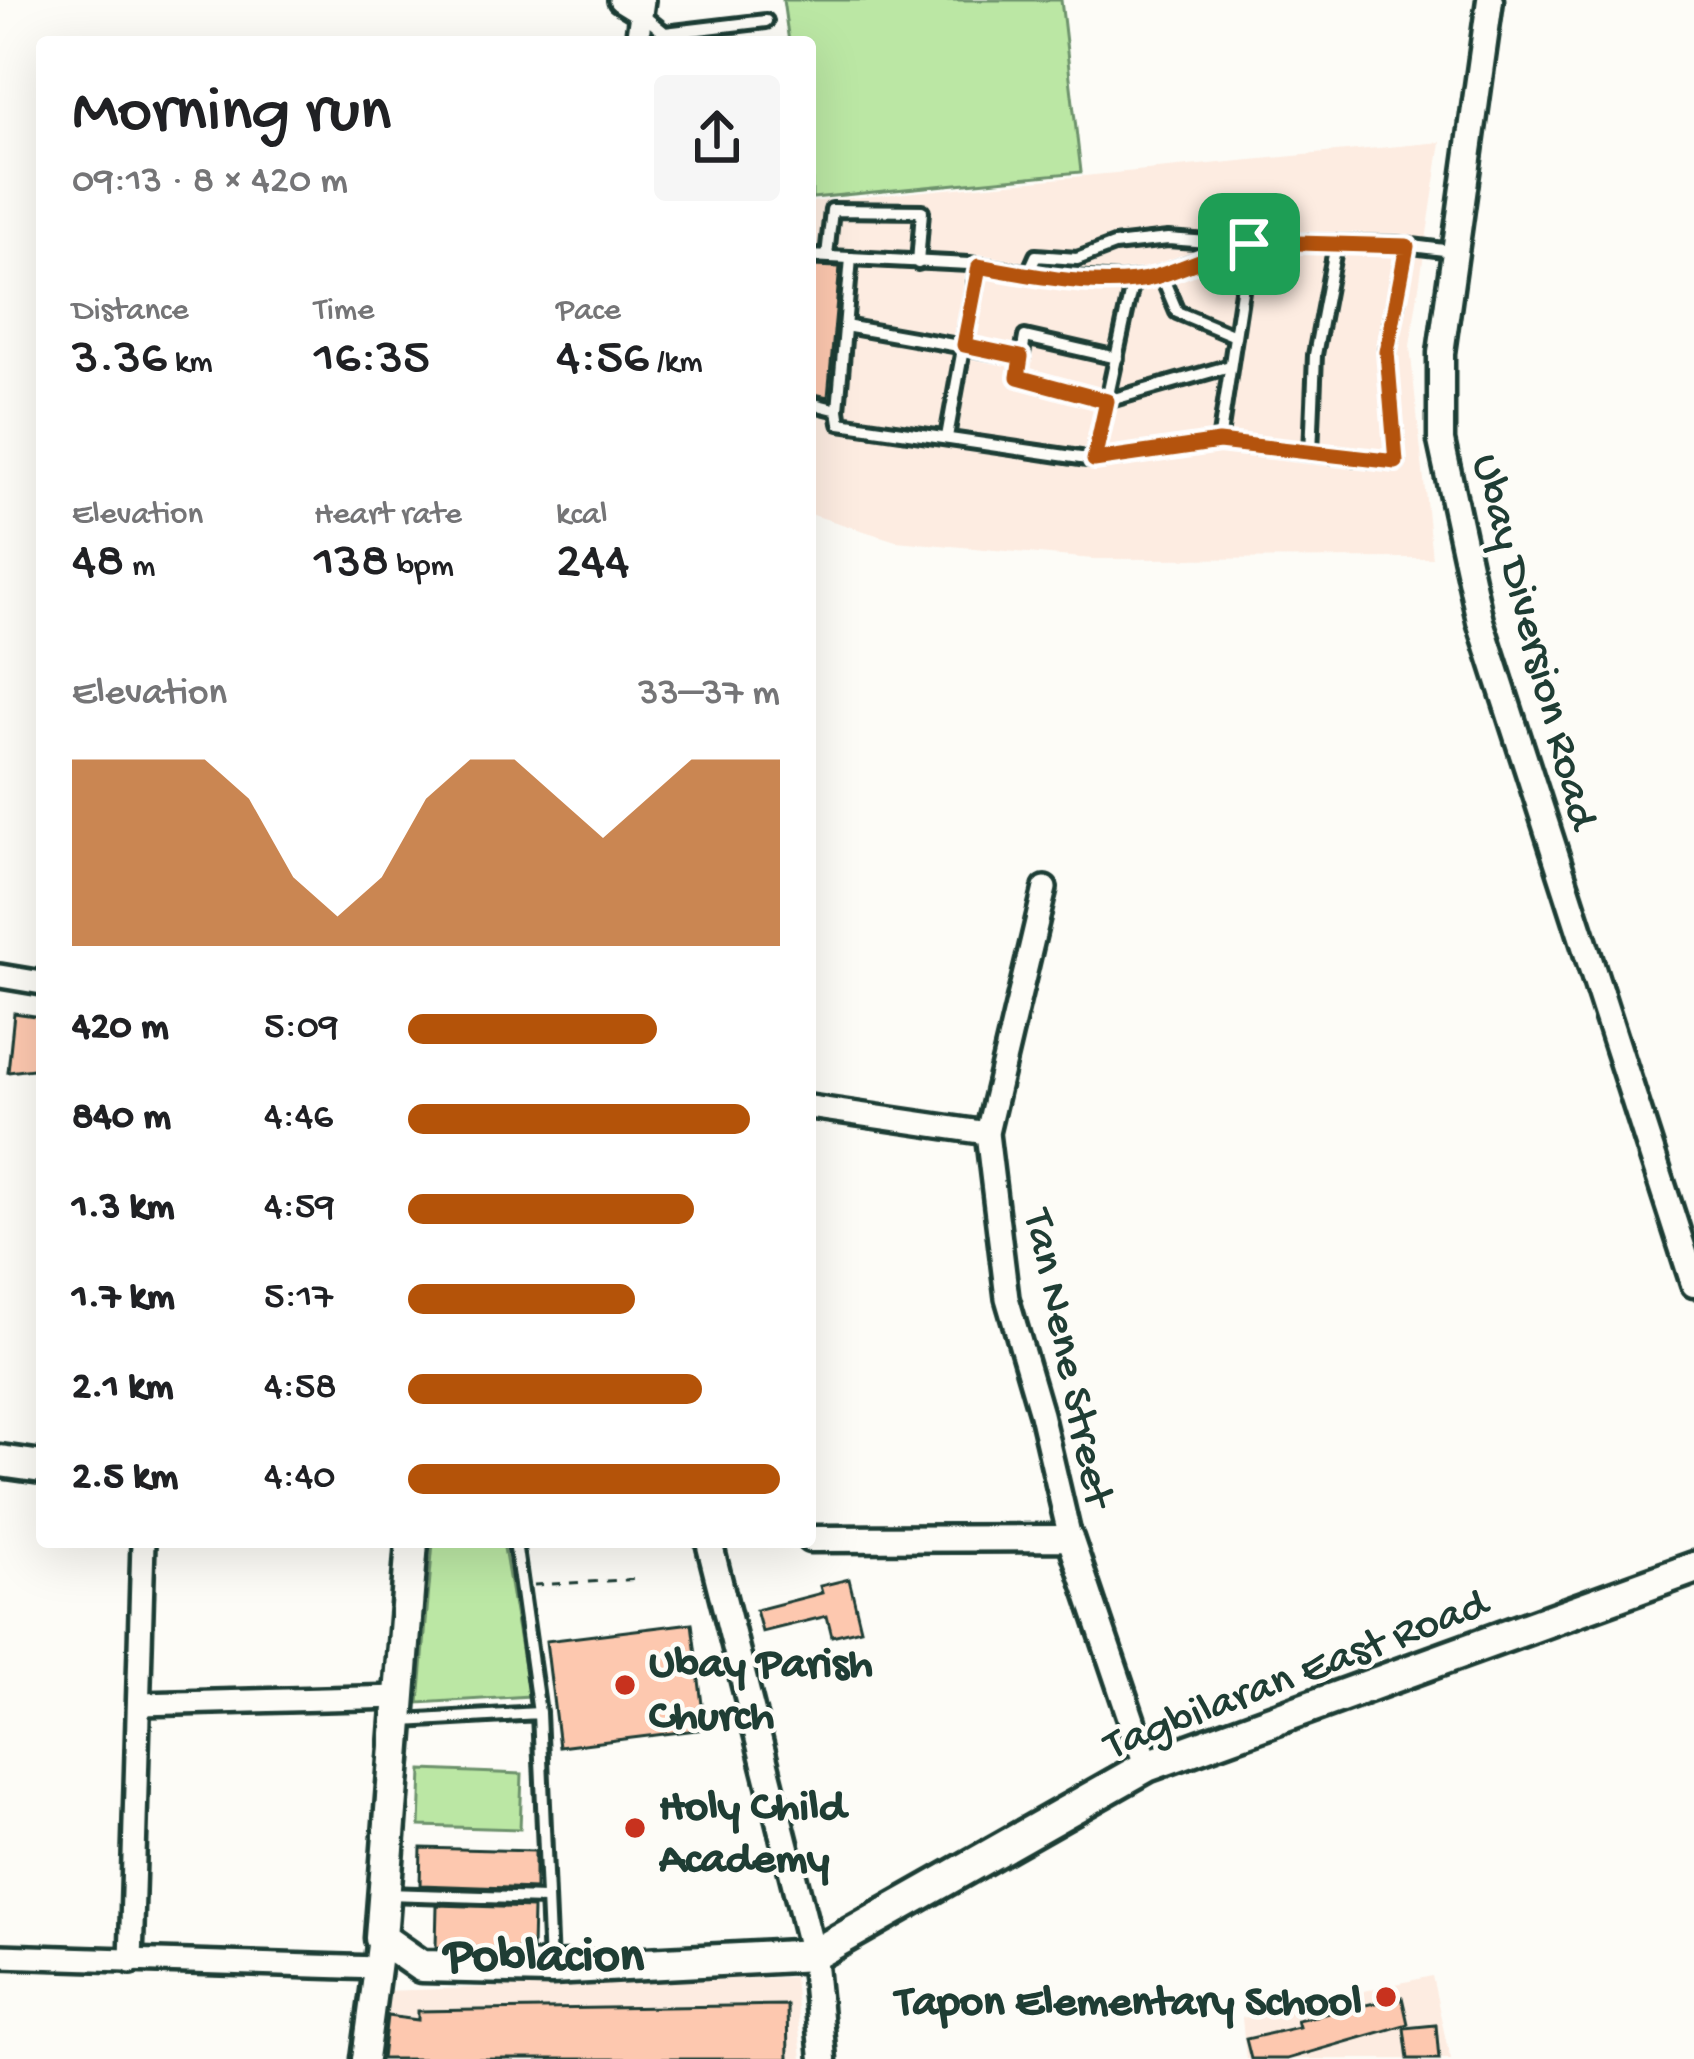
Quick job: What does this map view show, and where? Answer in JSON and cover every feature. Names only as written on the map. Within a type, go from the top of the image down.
[{"type":"main road","points":[[0,1461],[36,1466]]},
{"type":"main road","points":[[412,1548],[380,1953],[421,1966],[551,1969],[813,1955]]},
{"type":"main road","name":"Tagbilaran East Road","points":[[813,1955],[1148,1766],[1694,1568]]},
{"type":"street","points":[[620,0],[642,7]]},
{"type":"street","name":"Ubay Diversion Road","points":[[1490,0],[1441,353],[1442,441],[1458,532],[1487,643],[1694,1285]]},
{"type":"street","name":"Tan Nene Street","points":[[1046,888],[987,1132],[1007,1298],[1070,1538],[1148,1766]]},
{"type":"street","points":[[0,976],[36,982]]},
{"type":"street","points":[[816,1108],[987,1132]]},
{"type":"street","points":[[816,1539],[1070,1538]]},
{"type":"street","points":[[131,1962],[143,1548]]},
{"type":"street","points":[[711,1548],[813,1955],[824,2058]]},
{"type":"street","points":[[141,1704],[399,1709]]},
{"type":"street","points":[[0,1956],[131,1962],[380,1953],[365,2059]]},
{"type":"lane","points":[[642,7],[665,33],[766,21]]},
{"type":"lane","points":[[827,256],[832,210],[922,212],[918,263]]},
{"type":"lane","points":[[1028,274],[1036,256],[1077,259],[1114,245],[1168,238],[1407,246],[1455,252]]},
{"type":"lane","points":[[816,256],[1133,280],[1249,244]]},
{"type":"lane","points":[[1219,442],[1249,244]]},
{"type":"lane","points":[[1311,453],[1315,355],[1336,244]]},
{"type":"lane","points":[[851,258],[840,423],[1094,460],[1219,442],[1396,462],[1387,352],[1407,246]]},
{"type":"lane","points":[[946,437],[979,266]]},
{"type":"lane","points":[[1161,274],[1177,311],[1235,336]]},
{"type":"lane","points":[[1094,460],[1133,280]]},
{"type":"lane","points":[[845,326],[1021,357]]},
{"type":"lane","points":[[1117,358],[1025,337],[1018,377],[1107,401],[1230,366]]},
{"type":"lane","points":[[816,405],[838,410]]},
{"type":"lane","points":[[516,1548],[539,1713],[551,1969]]},
{"type":"lane","points":[[399,1709],[539,1713]]},
{"type":"lane","points":[[385,1894],[545,1899]]},
{"type":"path","points":[[520,1586],[640,1579]]},
{"type":"shaded area","points":[[1441,142],[1410,346],[1432,558],[1093,559],[896,541],[816,516],[816,201]]},
{"type":"shaded area","name":"Tapon Elementary School","points":[[1432,1976],[1450,2059],[1246,2059],[1242,2018]]},
{"type":"shaded area","points":[[794,1977],[802,2059],[375,2059],[384,1991]]},
{"type":"green space","points":[[783,0],[1061,0],[1081,172],[816,198],[816,36],[788,36]]},
{"type":"green space","points":[[432,1548],[504,1548],[529,1696],[419,1703]]},
{"type":"green space","points":[[422,1770],[522,1774],[520,1829],[420,1826]]},
{"type":"building","points":[[816,266],[840,267],[828,397],[816,394]]},
{"type":"building","points":[[14,1013],[36,1016],[36,1069],[8,1072]]},
{"type":"building","points":[[849,1579],[861,1629],[832,1636],[827,1616],[762,1632],[756,1610],[822,1593],[820,1586]]},
{"type":"building","name":"Ubay Parish Church","points":[[692,1623],[705,1729],[559,1747],[546,1641]]},
{"type":"building","points":[[421,1848],[535,1851],[535,1889],[420,1885]]},
{"type":"building","points":[[437,1905],[533,1908],[532,1949],[436,1947]]},
{"type":"building","points":[[1402,1997],[1408,2024],[1287,2059],[1251,2059],[1246,2039],[1299,2027],[1297,2020]]},
{"type":"building","points":[[787,2005],[788,2059],[382,2059],[387,2016],[418,2020],[418,2011]]},
{"type":"building","points":[[1436,2025],[1439,2059],[1408,2059],[1404,2028]]},
{"type":"place","name":"Ubay Parish Church","points":[[625,1685]]},
{"type":"place","name":"Holy Child Academy","points":[[635,1828]]},
{"type":"place","name":"Tapon Elementary School","points":[[1386,1997]]},
{"type":"district","name":"Poblacion","points":[[544,1951]]},
{"type":"route","points":[[1249,244],[1407,246],[1387,352],[1396,462],[1219,442],[1094,460],[1107,401],[1018,377],[1021,357],[964,345],[979,266],[1055,278],[1121,281],[1153,278],[1249,244]]}]
